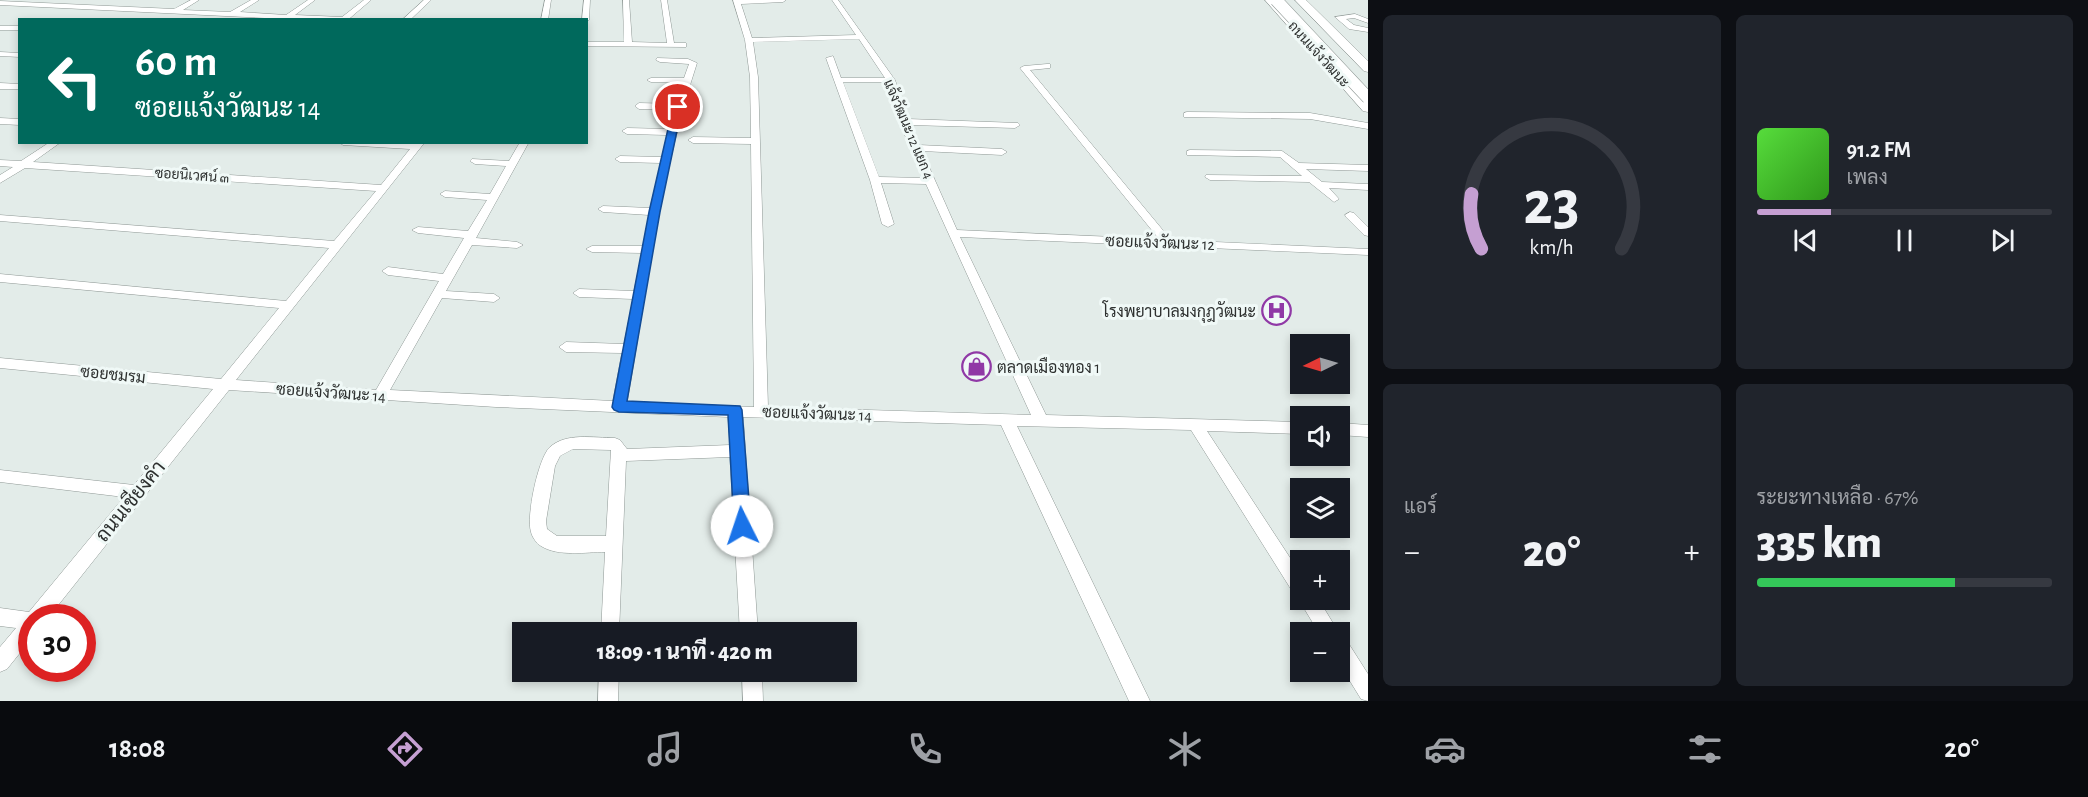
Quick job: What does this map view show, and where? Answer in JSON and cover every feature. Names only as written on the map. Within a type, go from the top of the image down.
[{"type":"main road","name":"ถนนแจ้งวัฒนะ","points":[[1270,0],[1367,103]]},
{"type":"main road","name":"ถนนแจ้งวัฒนะ","points":[[1276,0],[1367,103]]},
{"type":"main road","name":"ถนนแจ้งวัฒนะ","points":[[1290,0],[1368,80]]},
{"type":"main road","name":"ถนนแจ้งวัฒนะ","points":[[1300,0],[1367,67]]},
{"type":"main road","points":[[1325,61],[1351,69],[1367,67]]},
{"type":"main road","points":[[1341,78],[1368,80]]},
{"type":"street","points":[[0,9],[21,0]]},
{"type":"street","points":[[67,7],[80,0]]},
{"type":"street","points":[[118,9],[136,0]]},
{"type":"street","points":[[175,12],[196,0]]},
{"type":"street","points":[[232,14],[256,0]]},
{"type":"street","points":[[287,17],[312,0]]},
{"type":"street","points":[[345,18],[368,0]]},
{"type":"street","points":[[407,18],[428,0]]},
{"type":"street","points":[[544,18],[548,0]]},
{"type":"street","points":[[585,18],[587,0]]},
{"type":"street","points":[[626,0],[628,45]]},
{"type":"street","points":[[664,0],[671,45]]},
{"type":"street","points":[[761,411],[754,77],[749,39],[736,1],[783,0]]},
{"type":"street","name":"แจ้งวัฒนะ 12 แยก 4","points":[[835,0],[891,80],[904,122],[953,233],[1041,420]]},
{"type":"street","points":[[0,3],[232,14],[249,17],[316,18]]},
{"type":"street","points":[[1368,21],[1355,16],[1339,17],[1352,27],[1368,30]]},
{"type":"street","points":[[0,28],[18,28]]},
{"type":"street","points":[[749,39],[859,37]]},
{"type":"street","points":[[588,44],[683,45]]},
{"type":"street","points":[[0,54],[18,55]]},
{"type":"street","points":[[830,58],[875,180],[888,224]]},
{"type":"street","points":[[619,407],[655,212],[678,107],[691,62],[660,60]]},
{"type":"street","points":[[1047,66],[1024,68],[1167,242]]},
{"type":"street","points":[[651,80],[686,80]]},
{"type":"street","points":[[837,80],[891,80]]},
{"type":"street","points":[[0,86],[18,87]]},
{"type":"street","points":[[639,106],[678,107]]},
{"type":"street","points":[[1187,115],[1310,116],[1368,126]]},
{"type":"street","points":[[0,121],[18,122]]},
{"type":"street","points":[[904,122],[1015,125]]},
{"type":"street","points":[[627,130],[672,132]]},
{"type":"street","points":[[693,140],[756,141]]},
{"type":"street","points":[[0,180],[54,144]]},
{"type":"street","points":[[394,144],[419,145]]},
{"type":"street","points":[[380,395],[524,144]]},
{"type":"street","name":"ถนนเชียงคำ","points":[[47,604],[419,145]]},
{"type":"street","points":[[916,148],[1002,152]]},
{"type":"street","points":[[1190,153],[1274,153],[1287,157],[1334,199]]},
{"type":"street","points":[[620,159],[666,160]]},
{"type":"street","points":[[475,161],[513,164]]},
{"type":"street","name":"ซอยนิเวศน์ ๓","points":[[0,163],[384,188]]},
{"type":"street","points":[[1297,166],[1368,168]]},
{"type":"street","points":[[1210,177],[1368,187]]},
{"type":"street","points":[[875,180],[931,181]]},
{"type":"street","points":[[445,194],[494,197]]},
{"type":"street","points":[[603,209],[655,212]]},
{"type":"street","points":[[1350,215],[1368,233]]},
{"type":"street","points":[[0,218],[338,245]]},
{"type":"street","points":[[418,230],[517,245]]},
{"type":"street","name":"ซอยแจ้งวัฒนะ 12","points":[[953,233],[1368,252]]},
{"type":"street","points":[[592,249],[648,250]]},
{"type":"street","points":[[388,272],[447,278]]},
{"type":"street","points":[[0,278],[290,304]]},
{"type":"street","points":[[579,293],[639,295]]},
{"type":"street","points":[[438,294],[494,298]]},
{"type":"street","points":[[566,347],[629,349]]},
{"type":"street","name":"ซอยชมรม","points":[[0,363],[226,385]]},
{"type":"street","name":"ซอยแจ้งวัฒนะ 14","points":[[226,385],[619,407],[1290,428]]},
{"type":"street","points":[[735,410],[748,622]]},
{"type":"street","points":[[1006,419],[1140,701]]},
{"type":"street","points":[[1195,424],[1290,572]]},
{"type":"street","points":[[1350,429],[1368,430]]},
{"type":"street","points":[[610,622],[620,455],[615,444],[571,443],[555,452],[547,465],[538,521],[539,531],[547,542],[557,544],[614,544]]},
{"type":"street","points":[[620,455],[737,451]]},
{"type":"street","points":[[0,476],[136,492]]},
{"type":"street","points":[[0,617],[18,620]]},
{"type":"street","points":[[0,662],[18,640]]},
{"type":"street","points":[[1350,664],[1368,692]]},
{"type":"street","points":[[608,701],[609,682]]},
{"type":"street","points":[[752,682],[753,701]]},
{"type":"railway","points":[[1281,0],[1368,92]]},
{"type":"place","name":"โรงพยาบาลมงกุฎวัฒนะ","points":[[1277,311]]},
{"type":"place","name":"ตลาดเมืองทอง 1","points":[[976,367]]},
{"type":"route","points":[[678,107],[655,212],[619,407],[735,410],[742,526]]}]
